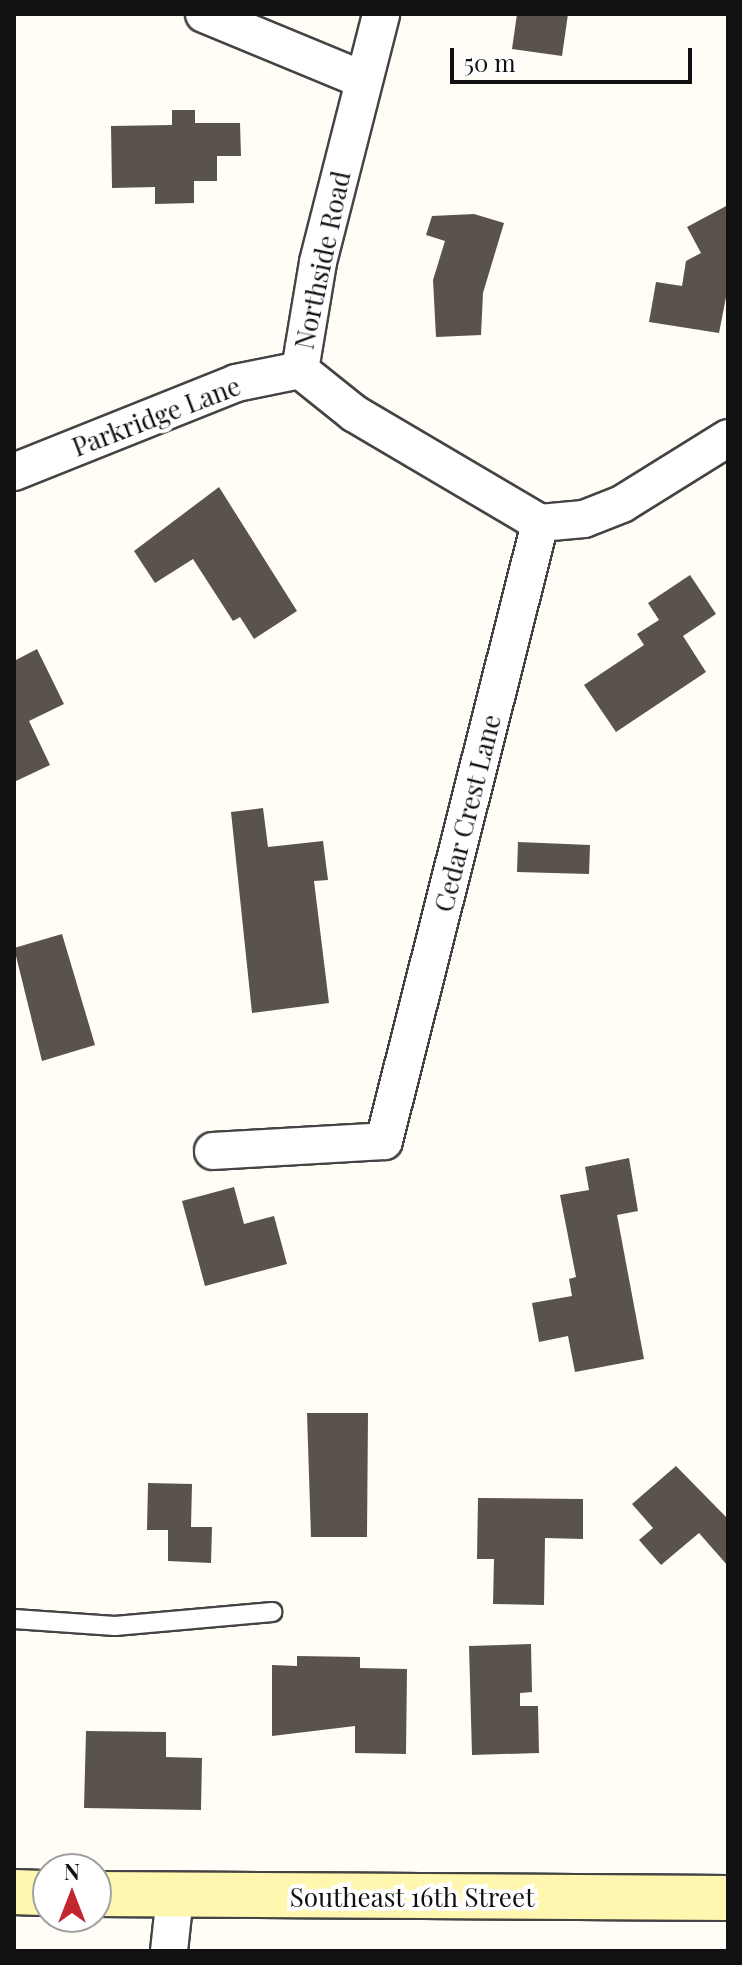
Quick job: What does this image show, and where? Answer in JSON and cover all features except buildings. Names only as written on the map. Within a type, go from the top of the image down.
[{"type":"street","points":[[204,14],[363,80]]},
{"type":"street","name":"Northside Road","points":[[381,14],[363,80],[300,370],[355,414],[540,523]]},
{"type":"street","name":"Parkridge Lane","points":[[14,472],[236,383],[300,370]]},
{"type":"street","points":[[540,523],[584,519],[622,504],[728,438]]},
{"type":"street","name":"Cedar Crest Lane","points":[[213,1151],[384,1141],[540,523]]},
{"type":"street","name":"Southeast 16th Street","points":[[112,1894],[728,1898]]},
{"type":"street","points":[[169,1951],[175,1896]]},
{"type":"lane","points":[[14,1619],[115,1626],[272,1612]]}]
